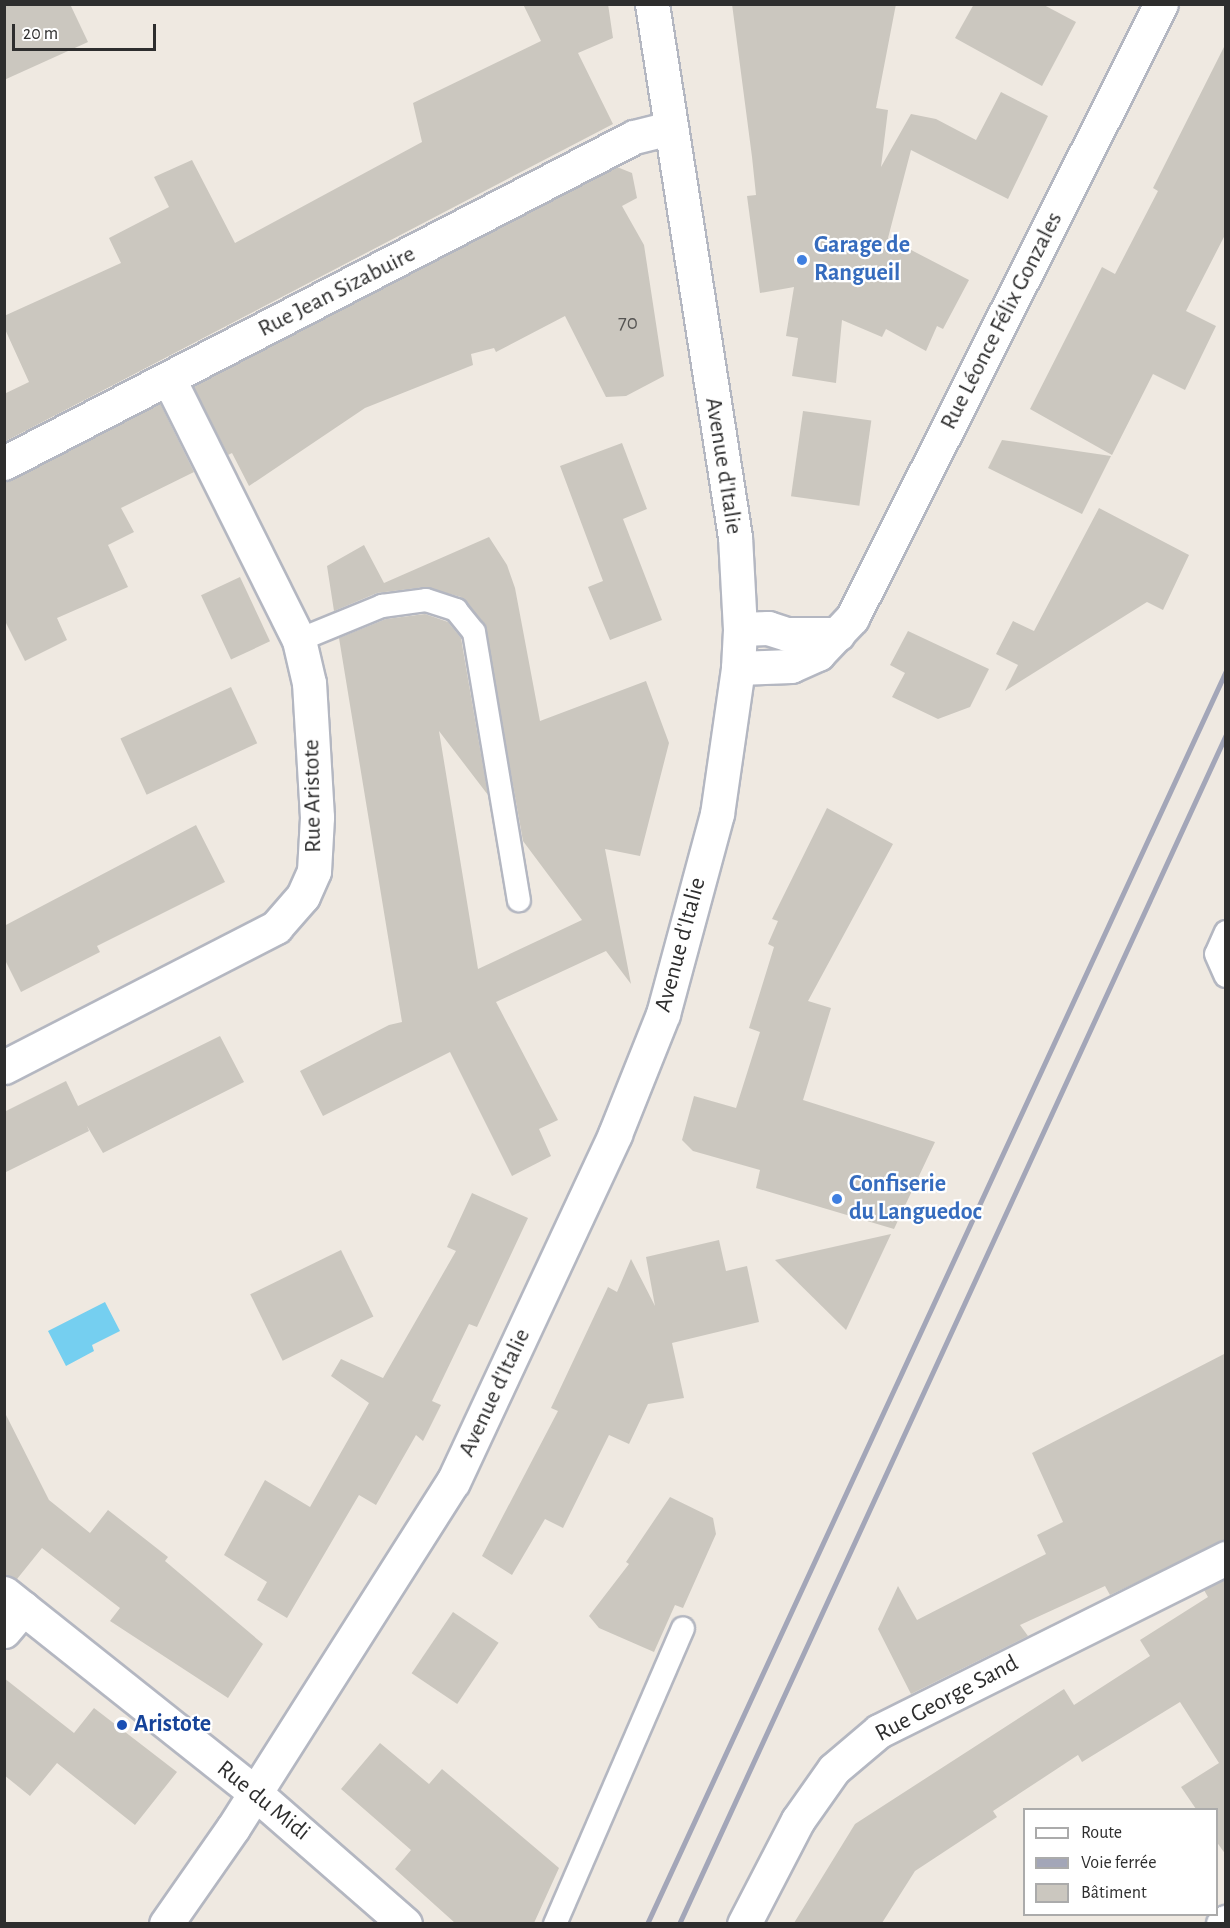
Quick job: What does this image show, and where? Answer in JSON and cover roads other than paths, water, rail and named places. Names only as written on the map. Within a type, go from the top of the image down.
[{"type":"street","name":"Avenue d'Italie","points":[[166,1923],[255,1793],[453,1482],[615,1134],[663,1014],[717,814],[738,668],[740,628],[735,537],[652,4]]},
{"type":"street","name":"Rue Léonce Félix Gonzales","points":[[738,668],[791,666],[818,654],[838,634],[870,585],[1161,4]]},
{"type":"street","name":"Rue Jean Sizabuire","points":[[4,463],[634,137],[671,128]]},
{"type":"street","name":"Rue Aristote","points":[[4,1067],[276,927],[303,896],[314,871],[317,817],[309,683],[299,640],[169,379]]},
{"type":"street","points":[[740,628],[768,628],[787,634],[838,634]]},
{"type":"street","name":"Rue George Sand","points":[[744,1923],[798,1820],[834,1769],[879,1731],[1226,1558]]},
{"type":"street","name":"Rue du Midi","points":[[10,1611],[255,1793],[405,1923]]},
{"type":"lane","points":[[299,640],[382,606],[426,600],[456,610],[474,632],[519,900]]},
{"type":"lane","points":[[1226,932],[1215,954],[1226,976]]},
{"type":"lane","points":[[555,1923],[683,1628]]},
{"type":"water","points":[[105,1302],[120,1331],[92,1345],[94,1351],[66,1366],[48,1331]]},
{"type":"railway","points":[[647,1924],[1226,671]]},
{"type":"railway","points":[[679,1924],[1226,735]]},
{"type":"place","name":"Garage de Rangueil","points":[[802,260]]},
{"type":"place","name":"Confiserie du Languedoc","points":[[837,1199]]},
{"type":"place","name":"Aristote","points":[[122,1725]]}]
